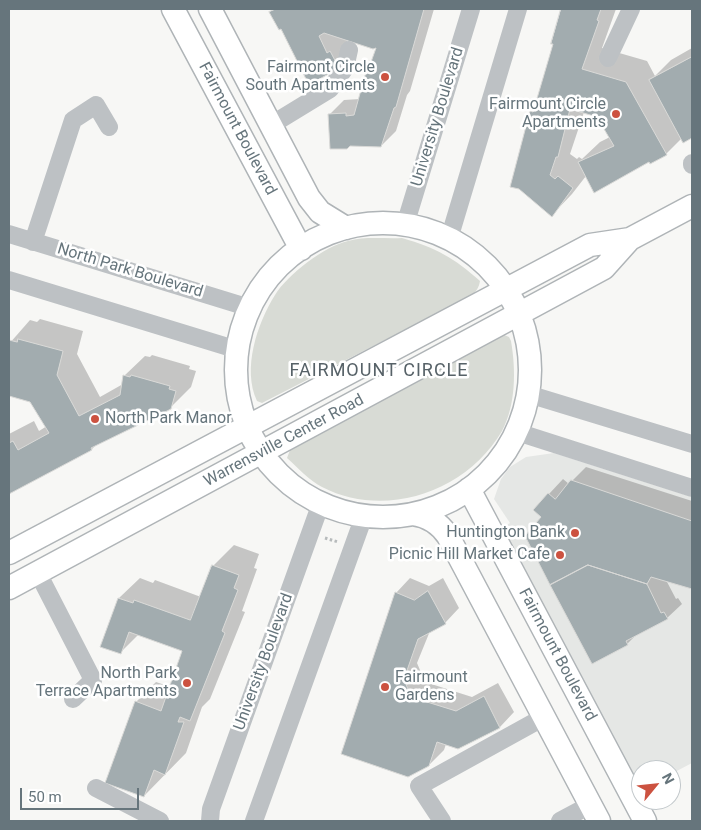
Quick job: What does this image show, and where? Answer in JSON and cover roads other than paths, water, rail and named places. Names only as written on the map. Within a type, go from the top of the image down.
[{"type":"main road","name":"Fairmount Boulevard","points":[[173,9],[301,249]]},
{"type":"main road","name":"Fairmount Boulevard","points":[[210,9],[313,204],[326,216],[346,228]]},
{"type":"main road","name":"Warrensville Center Road","points":[[9,553],[247,425],[590,245],[630,239],[692,206]]},
{"type":"main road","points":[[378,224],[405,225],[426,230],[449,239],[484,263],[505,289],[519,313],[529,350],[530,373],[528,394],[517,432],[497,462],[469,489],[441,505],[413,514],[384,518],[364,516],[338,510],[300,491],[283,478],[262,453],[247,425],[238,394],[238,350],[250,308],[268,279],[284,262],[301,249],[326,235],[346,228],[378,224]]},
{"type":"main road","name":"Warrensville Center Road","points":[[9,588],[604,268],[630,239]]},
{"type":"main road","name":"Fairmount Boulevard","points":[[469,489],[645,821]]},
{"type":"main road","points":[[413,514],[424,516],[434,521],[448,536],[595,813]]},
{"type":"street","name":"University Boulevard","points":[[405,225],[471,9]]},
{"type":"street","points":[[449,239],[518,9]]},
{"type":"street","points":[[608,58],[631,9]]},
{"type":"street","points":[[272,124],[330,89],[344,68],[349,50]]},
{"type":"street","points":[[33,242],[72,120],[96,105],[109,126]]},
{"type":"street","name":"North Park Boulevard","points":[[9,234],[250,308]]},
{"type":"street","points":[[9,280],[238,350]]},
{"type":"street","points":[[528,394],[692,444]]},
{"type":"street","points":[[517,432],[692,488]]},
{"type":"street","name":"University Boulevard","points":[[210,821],[212,809],[321,503]]},
{"type":"street","points":[[254,821],[364,516]]},
{"type":"street","points":[[38,573],[93,680],[73,699]]},
{"type":"street","points":[[442,821],[419,786],[544,717]]},
{"type":"street","points":[[96,788],[160,821]]},
{"type":"street","points":[[560,821],[595,813]]},
{"type":"place","name":"Fairmont Circle South Apartments","points":[[385,77]]},
{"type":"place","name":"Fairmount Circle Apartments","points":[[616,114]]},
{"type":"place","name":"North Park Manor","points":[[95,419]]},
{"type":"place","name":"Huntington Bank","points":[[575,533]]},
{"type":"place","name":"Picnic Hill Market Cafe","points":[[560,555]]},
{"type":"place","name":"North Park Terrace Apartments","points":[[187,683]]},
{"type":"place","name":"Fairmount Gardens","points":[[385,687]]},
{"type":"district","name":"FAIRMOUNT CIRCLE","points":[[379,371]]}]
